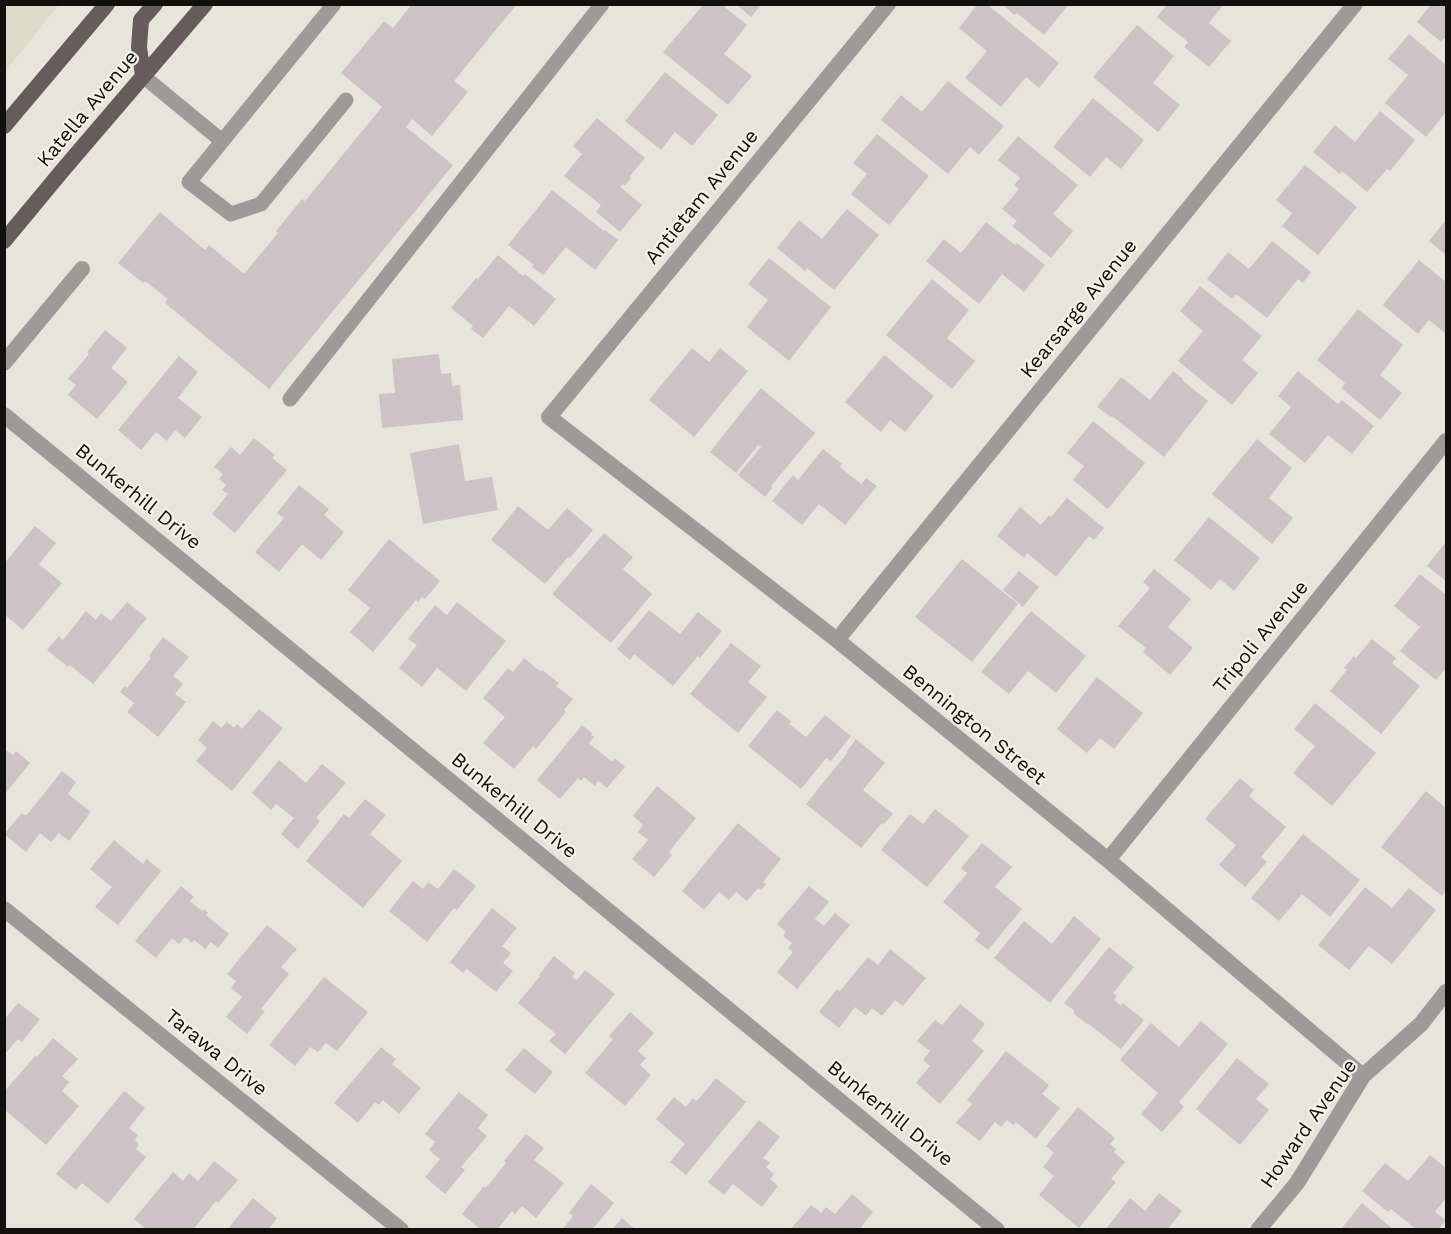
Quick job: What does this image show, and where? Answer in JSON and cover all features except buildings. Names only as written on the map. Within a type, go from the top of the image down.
[{"type":"main road","points":[[4,126],[108,4]]},
{"type":"main road","points":[[143,76],[139,46],[141,20],[155,4]]},
{"type":"main road","name":"Katella Avenue","points":[[4,241],[205,4]]},
{"type":"street","name":"Antietam Avenue","points":[[549,417],[888,4]]},
{"type":"street","name":"Kearsarge Avenue","points":[[837,640],[1355,4]]},
{"type":"street","points":[[4,363],[82,269]]},
{"type":"street","name":"Bunkerhill Drive","points":[[4,415],[997,1230]]},
{"type":"street","name":"Bennington Street","points":[[549,417],[837,640],[1108,860],[1363,1076]]},
{"type":"street","name":"Tripoli Avenue","points":[[1108,860],[1446,441]]},
{"type":"street","name":"Tarawa Drive","points":[[4,909],[401,1230]]},
{"type":"street","name":"Howard Avenue","points":[[1258,1230],[1297,1183],[1363,1076],[1421,1024],[1446,993]]},
{"type":"lane","points":[[334,4],[189,182],[231,214],[261,204],[346,100]]},
{"type":"lane","points":[[290,399],[602,4]]},
{"type":"lane","points":[[143,76],[222,141]]},
{"type":"shaded area","points":[[4,5],[59,5],[5,72]]}]
